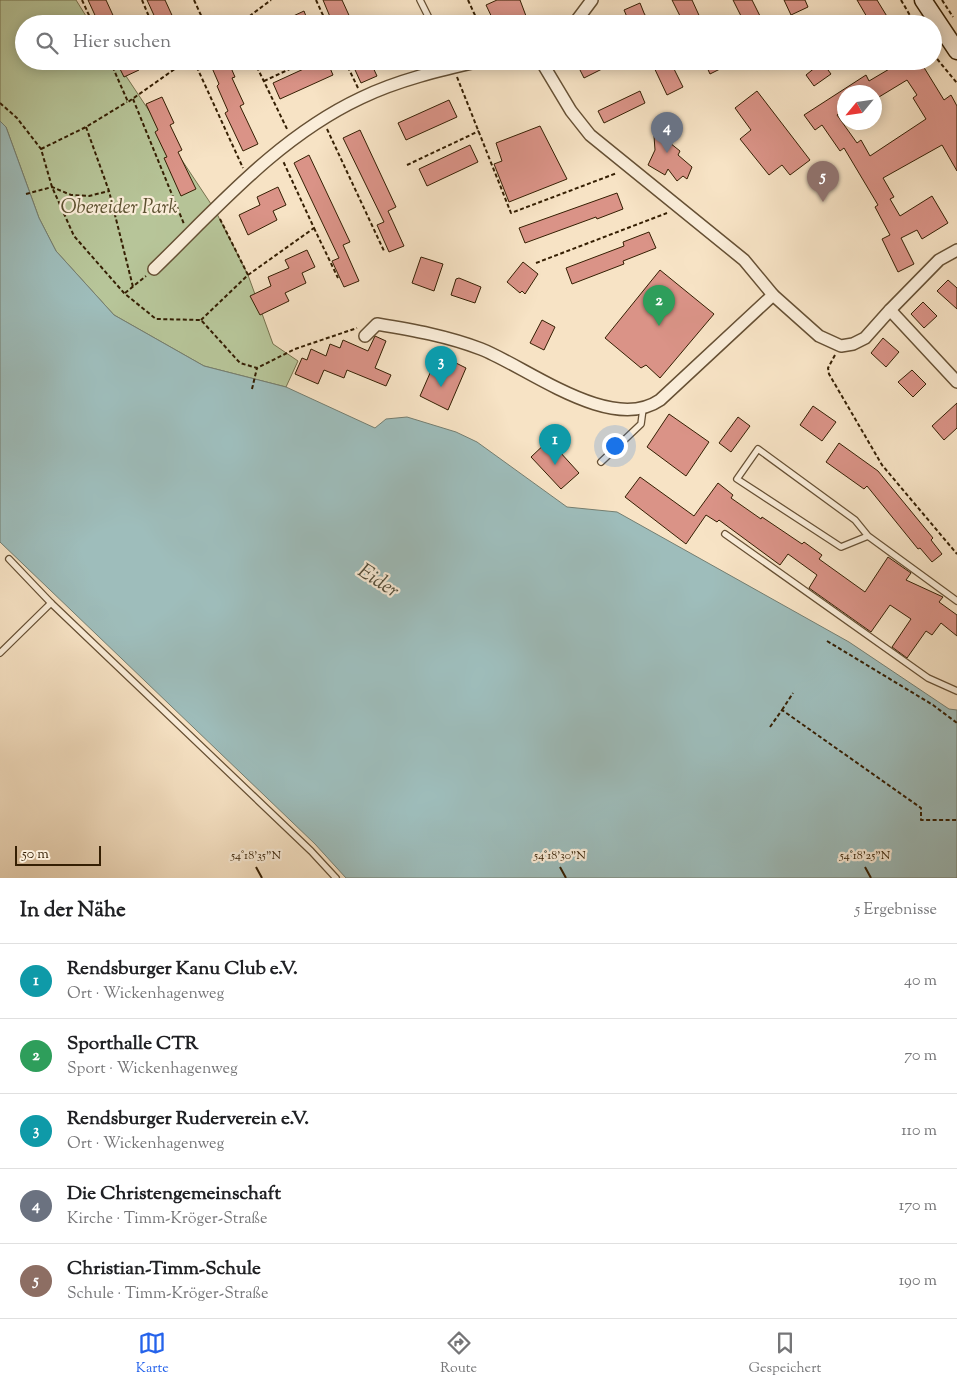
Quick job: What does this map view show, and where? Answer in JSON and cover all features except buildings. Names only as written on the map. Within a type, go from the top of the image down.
[{"type":"main road","points":[[923,0],[933,15]]},
{"type":"main road","points":[[942,29],[957,52]]},
{"type":"street","points":[[581,15],[592,0]]},
{"type":"street","points":[[154,269],[277,150],[322,120],[362,97],[436,70]]},
{"type":"street","points":[[546,70],[571,111],[590,135],[744,260],[773,295],[818,336],[841,346],[853,344],[865,338],[940,260],[957,250]]},
{"type":"street","points":[[365,336],[377,324],[439,334],[482,350],[568,395],[594,404],[643,409],[660,400],[773,295]]},
{"type":"street","points":[[890,310],[957,382]]},
{"type":"lane","points":[[420,0],[428,15]]},
{"type":"lane","points":[[601,462],[641,424],[643,409]]},
{"type":"lane","points":[[868,536],[841,547],[737,479],[758,449],[855,520],[868,536],[957,601]]},
{"type":"lane","points":[[725,534],[928,678],[957,691]]},
{"type":"lane","points":[[9,559],[51,603],[311,851],[336,878]]},
{"type":"lane","points":[[0,654],[51,603]]},
{"type":"path","points":[[82,0],[88,15]]},
{"type":"path","points":[[142,0],[148,15]]},
{"type":"path","points":[[194,0],[201,15]]},
{"type":"path","points":[[251,15],[270,0]]},
{"type":"path","points":[[316,0],[323,15]]},
{"type":"path","points":[[468,0],[475,15]]},
{"type":"path","points":[[901,0],[910,15]]},
{"type":"path","points":[[942,0],[957,25]]},
{"type":"path","points":[[942,65],[957,83]]},
{"type":"path","points":[[114,70],[128,102]]},
{"type":"path","points":[[198,70],[248,176]]},
{"type":"path","points":[[258,70],[292,140]]},
{"type":"path","points":[[264,81],[288,70]]},
{"type":"path","points":[[349,70],[362,97]]},
{"type":"path","points":[[454,70],[511,214],[630,168]]},
{"type":"path","points":[[41,148],[86,127],[174,72]]},
{"type":"path","points":[[133,99],[189,235]]},
{"type":"path","points":[[322,120],[384,251]]},
{"type":"path","points":[[86,127],[110,191],[133,287]]},
{"type":"path","points":[[408,165],[479,131]]},
{"type":"path","points":[[277,150],[338,278]]},
{"type":"path","points":[[26,194],[52,187],[71,195],[89,196],[110,191]]},
{"type":"path","points":[[536,263],[680,208]]},
{"type":"path","points":[[215,210],[248,275]]},
{"type":"path","points":[[201,320],[248,275],[314,228]]},
{"type":"path","points":[[124,293],[154,269]]},
{"type":"path","points":[[841,346],[828,368],[829,374],[882,465],[957,554]]},
{"type":"path","points":[[252,389],[256,368]]},
{"type":"path","points":[[827,641],[933,705],[957,723]]},
{"type":"path","points":[[770,727],[793,693]]},
{"type":"path","points":[[782,710],[921,808],[921,820],[957,820]]},
{"type":"green space","name":"Obereider Park","points":[[0,0],[76,0],[85,15],[15,15],[15,70],[122,70],[215,210],[248,275],[273,344],[298,361],[286,387],[204,366],[114,315],[56,251],[39,218],[6,127],[0,121]]},
{"type":"water","name":"Eider","points":[[0,121],[6,127],[39,218],[56,251],[114,315],[204,366],[286,387],[375,428],[386,419],[407,417],[456,432],[477,442],[567,507],[617,512],[849,642],[949,709],[957,710],[957,878],[346,878],[315,844],[0,542]]},
{"type":"place","name":"Die Christengemeinschaft","points":[[667,153]]},
{"type":"place","name":"Christian-Timm-Schule","points":[[823,202]]},
{"type":"place","name":"Sporthalle CTR","points":[[659,326]]},
{"type":"place","name":"Rendsburger Ruderverein e.V.","points":[[441,387]]},
{"type":"place","name":"Rendsburger Kanu Club e.V.","points":[[555,465]]}]
